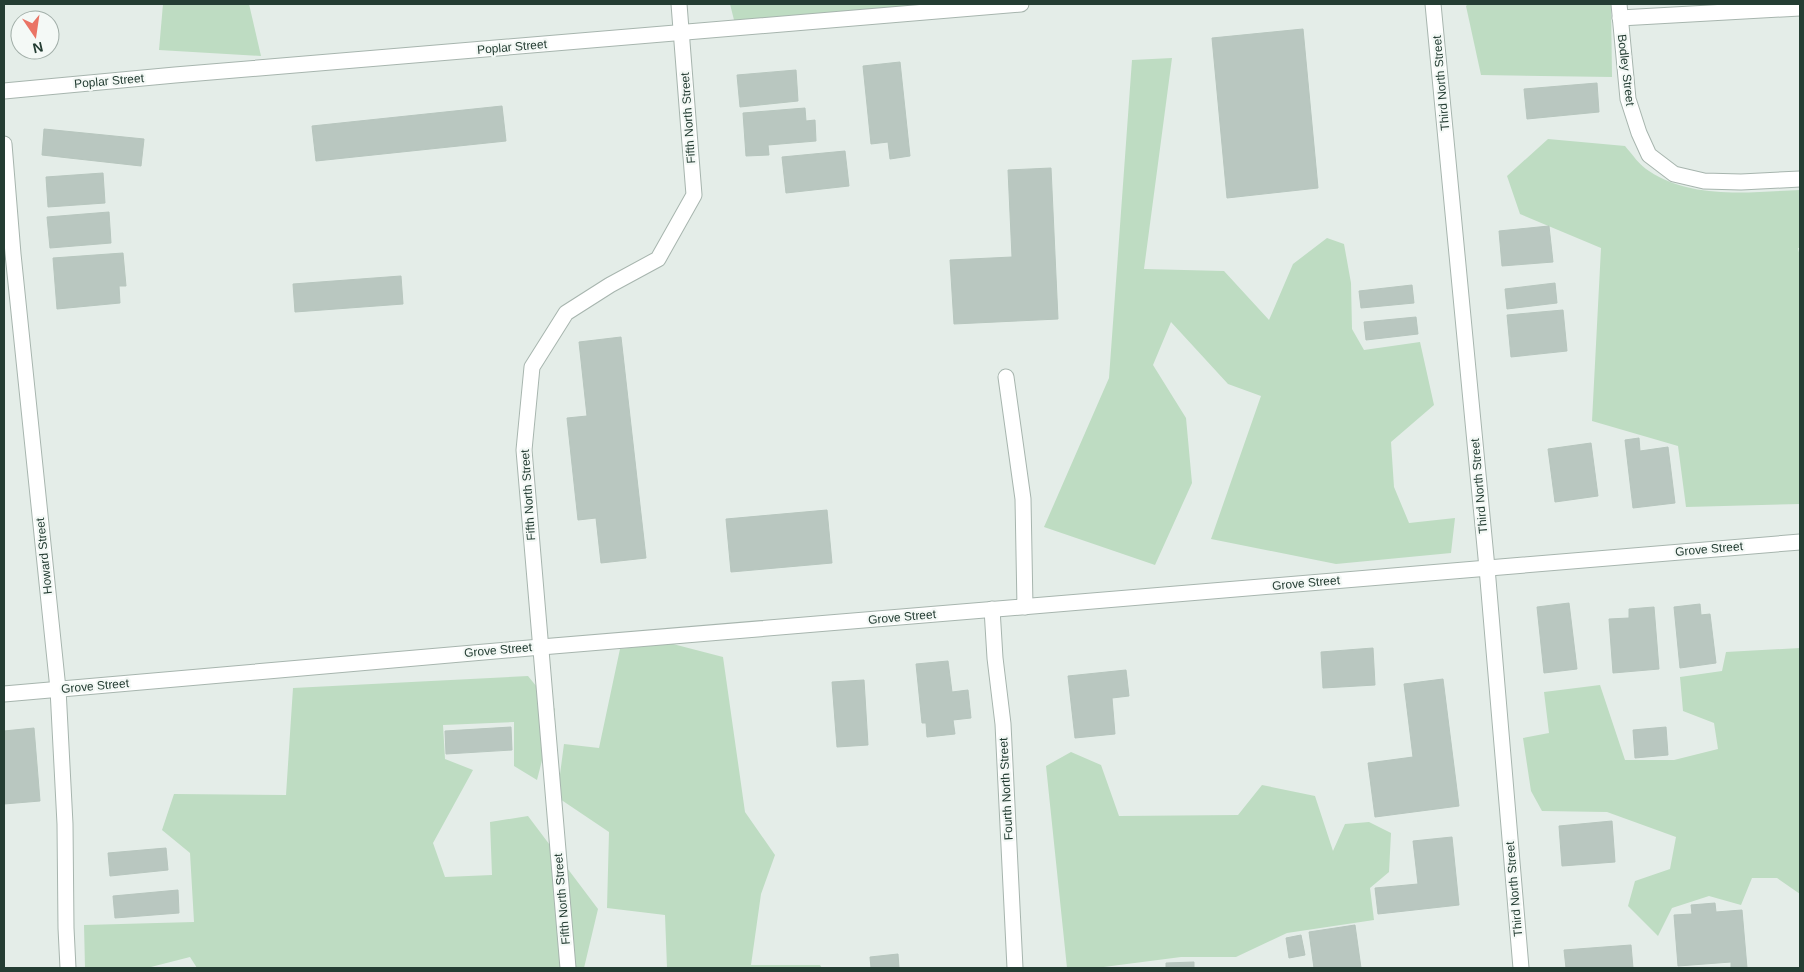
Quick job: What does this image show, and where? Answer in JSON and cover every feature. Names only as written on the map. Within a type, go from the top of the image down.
[{"type":"street","name":"Fifth North Street","points":[[568,968],[524,450],[532,367],[566,313],[610,285],[658,259],[694,195],[679,4]]},
{"type":"street","name":"Poplar Street","points":[[4,91],[195,73],[1021,4]]},
{"type":"street","name":"Third North Street","points":[[1434,4],[1487,568],[1521,968]]},
{"type":"street","points":[[1619,11],[1800,8]]},
{"type":"street","name":"Bodley Street","points":[[1619,11],[1628,99],[1639,133],[1649,155],[1674,174],[1704,181],[1741,182],[1800,179]]},
{"type":"street","name":"Howard Street","points":[[4,144],[12,254],[58,689],[65,824],[68,968]]},
{"type":"street","points":[[1006,377],[1023,499],[1025,607]]},
{"type":"street","name":"Grove Street","points":[[4,694],[541,647],[1800,542]]},
{"type":"street","name":"Fourth North Street","points":[[992,609],[995,658],[1003,724],[1015,968]]},
{"type":"green space","points":[[163,4],[249,4],[261,56],[159,50]]},
{"type":"green space","points":[[730,4],[928,4],[929,6],[735,24]]},
{"type":"green space","points":[[1468,4],[1611,4],[1612,77],[1481,75],[1466,6]]},
{"type":"green space","points":[[1172,58],[1144,269],[1224,271],[1269,320],[1293,264],[1327,238],[1344,244],[1351,283],[1352,329],[1364,350],[1420,342],[1434,405],[1391,442],[1394,487],[1409,523],[1455,518],[1451,553],[1336,564],[1211,539],[1261,396],[1228,384],[1171,322],[1153,365],[1186,418],[1192,483],[1155,565],[1044,527],[1109,378],[1132,60]]},
{"type":"green space","points":[[1548,139],[1625,146],[1646,169],[1666,180],[1703,190],[1742,193],[1800,190],[1800,248],[1798,248],[1800,257],[1800,504],[1686,507],[1678,446],[1592,421],[1601,248],[1520,214],[1507,176]]},
{"type":"green space","points":[[669,643],[723,657],[745,812],[775,855],[761,894],[751,965],[820,965],[822,968],[667,968],[665,915],[607,908],[609,832],[557,797],[564,744],[599,748],[620,649]]},
{"type":"green space","points":[[1800,648],[1800,894],[1777,878],[1752,878],[1741,905],[1709,896],[1672,908],[1658,936],[1628,906],[1635,881],[1670,869],[1676,837],[1607,812],[1542,811],[1531,791],[1523,738],[1549,733],[1544,692],[1600,685],[1625,760],[1674,760],[1718,749],[1714,723],[1683,711],[1680,677],[1722,671],[1726,652]]},
{"type":"green space","points":[[528,676],[555,709],[537,780],[514,766],[514,722],[443,725],[445,759],[473,770],[433,843],[445,877],[492,875],[490,822],[528,816],[598,909],[584,968],[197,968],[190,957],[147,968],[85,968],[84,925],[194,922],[190,853],[162,830],[174,794],[286,795],[293,688]]},
{"type":"green space","points":[[1071,752],[1101,765],[1119,816],[1238,815],[1262,785],[1315,796],[1333,851],[1345,824],[1369,822],[1391,833],[1389,872],[1370,888],[1374,920],[1287,933],[1236,957],[1181,957],[1096,968],[1067,968],[1046,766]]},
{"type":"building","points":[[1303,29],[1318,188],[1227,198],[1212,38]]},
{"type":"building","points":[[900,62],[910,156],[890,159],[888,142],[871,144],[863,66]]},
{"type":"building","points":[[796,70],[798,101],[740,107],[737,75]]},
{"type":"building","points":[[1597,83],[1599,112],[1527,119],[1524,89]]},
{"type":"building","points":[[502,106],[506,141],[316,161],[312,126]]},
{"type":"building","points":[[805,108],[806,121],[815,120],[816,141],[768,145],[769,155],[746,156],[743,113]]},
{"type":"building","points":[[44,129],[144,139],[141,166],[42,155]]},
{"type":"building","points":[[845,151],[849,186],[786,193],[782,157]]},
{"type":"building","points":[[1051,168],[1058,319],[954,324],[950,260],[1012,257],[1008,170]]},
{"type":"building","points":[[103,173],[105,203],[48,207],[46,177]]},
{"type":"building","points":[[109,212],[111,243],[50,248],[47,217]]},
{"type":"building","points":[[1549,226],[1553,262],[1502,266],[1499,231]]},
{"type":"building","points":[[123,253],[126,286],[119,286],[120,303],[57,309],[53,258]]},
{"type":"building","points":[[401,276],[403,304],[295,312],[293,284]]},
{"type":"building","points":[[1555,283],[1557,303],[1507,309],[1505,289]]},
{"type":"building","points":[[1412,285],[1414,303],[1361,308],[1359,291]]},
{"type":"building","points":[[1563,310],[1567,351],[1511,357],[1507,315]]},
{"type":"building","points":[[1416,317],[1418,334],[1366,340],[1364,322]]},
{"type":"building","points":[[621,337],[646,558],[601,563],[596,518],[578,520],[567,418],[587,416],[579,342]]},
{"type":"building","points":[[1639,438],[1640,451],[1668,447],[1675,503],[1633,508],[1625,440]]},
{"type":"building","points":[[1591,443],[1598,496],[1555,502],[1548,449]]},
{"type":"building","points":[[827,510],[832,563],[731,572],[726,519]]},
{"type":"building","points":[[1569,603],[1577,669],[1544,673],[1537,607]]},
{"type":"building","points":[[1700,604],[1701,615],[1710,614],[1716,663],[1680,668],[1674,607]]},
{"type":"building","points":[[1654,607],[1659,669],[1613,673],[1609,619],[1629,618],[1629,609]]},
{"type":"building","points":[[1373,648],[1375,685],[1323,688],[1321,652]]},
{"type":"building","points":[[948,661],[952,692],[968,690],[971,718],[953,720],[955,734],[927,737],[926,723],[922,723],[916,664]]},
{"type":"building","points":[[1126,670],[1129,696],[1112,698],[1115,734],[1075,738],[1068,676]]},
{"type":"building","points":[[1443,679],[1459,806],[1375,817],[1368,763],[1413,757],[1404,684]]},
{"type":"building","points":[[864,680],[868,745],[837,747],[832,682]]},
{"type":"building","points":[[511,727],[512,750],[446,754],[445,731]]},
{"type":"building","points":[[1666,727],[1668,755],[1635,758],[1633,730]]},
{"type":"building","points":[[34,728],[40,801],[4,804],[4,731]]},
{"type":"building","points":[[1612,821],[1615,862],[1562,866],[1559,826]]},
{"type":"building","points":[[1452,837],[1459,905],[1378,914],[1375,888],[1418,884],[1413,841]]},
{"type":"building","points":[[166,848],[168,870],[110,876],[108,853]]},
{"type":"building","points":[[178,890],[179,913],[115,918],[113,896]]},
{"type":"building","points":[[1715,903],[1716,912],[1742,910],[1747,968],[1731,968],[1731,962],[1678,966],[1674,915],[1692,914],[1691,905]]},
{"type":"building","points":[[1355,925],[1361,968],[1314,968],[1309,932]]},
{"type":"building","points":[[1301,935],[1305,955],[1289,958],[1286,938]]},
{"type":"building","points":[[1631,945],[1633,968],[1566,968],[1564,950]]},
{"type":"building","points":[[898,954],[899,968],[871,968],[870,957]]},
{"type":"building","points":[[1194,962],[1194,968],[1166,968],[1166,963]]}]
